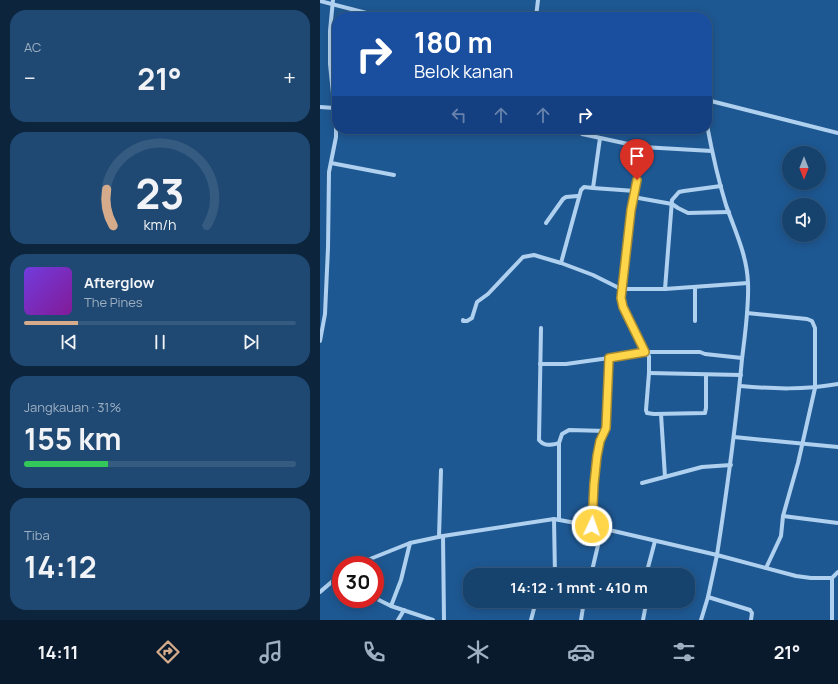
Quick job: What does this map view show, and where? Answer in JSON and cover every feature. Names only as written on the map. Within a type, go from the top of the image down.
[{"type":"street","points":[[537,12],[538,0]]},
{"type":"street","points":[[320,1],[333,2],[366,12]]},
{"type":"street","points":[[333,2],[333,12]]},
{"type":"street","points":[[332,23],[330,64],[332,86]]},
{"type":"street","points":[[712,101],[838,133]]},
{"type":"street","points":[[320,107],[332,108]]},
{"type":"street","points":[[320,341],[325,314],[328,248],[328,185],[336,134]]},
{"type":"street","points":[[582,134],[642,146],[712,151]]},
{"type":"street","points":[[701,620],[708,597],[717,555],[731,465],[747,313],[748,283],[744,256],[721,186],[709,134]]},
{"type":"street","points":[[593,188],[600,138]]},
{"type":"street","points":[[642,146],[631,210],[621,298],[623,307],[645,352],[649,356],[646,412],[650,414],[704,413],[706,408],[706,375]]},
{"type":"street","points":[[331,163],[394,175]]},
{"type":"street","points":[[666,289],[672,200],[679,192],[721,186]]},
{"type":"street","points":[[561,262],[573,223],[580,190],[584,187],[635,191]]},
{"type":"street","points":[[546,223],[563,199],[566,197],[578,196]]},
{"type":"street","points":[[634,197],[672,204],[688,213],[729,212]]},
{"type":"street","points":[[463,320],[467,321],[472,318],[477,302],[488,294],[523,257],[534,255],[561,262],[593,275],[621,289],[666,289],[748,283]]},
{"type":"street","points":[[320,277],[326,279]]},
{"type":"street","points":[[695,287],[695,321]]},
{"type":"street","points":[[747,313],[807,319],[812,321],[815,328],[815,388],[798,463],[783,516],[781,536],[766,568]]},
{"type":"street","points":[[541,328],[540,440],[542,444],[546,445],[559,443]]},
{"type":"street","points":[[540,364],[566,364],[645,352],[700,352],[705,354],[742,358]]},
{"type":"street","points":[[592,526],[596,462],[600,441],[606,431],[609,358]]},
{"type":"street","points":[[649,373],[741,375]]},
{"type":"street","points":[[740,386],[779,389],[815,388],[838,384]]},
{"type":"street","points":[[661,414],[665,477]]},
{"type":"street","points":[[555,568],[559,443],[562,434],[569,430],[606,431]]},
{"type":"street","points":[[734,437],[838,447]]},
{"type":"street","points":[[642,484],[702,467],[731,465]]},
{"type":"street","points":[[441,470],[441,537],[444,620]]},
{"type":"street","points":[[783,516],[838,523]]},
{"type":"street","points":[[378,556],[410,543],[556,519],[602,528],[717,555],[796,576],[832,578],[838,572]]},
{"type":"street","points":[[593,568],[602,528]]},
{"type":"street","points":[[648,568],[655,541]]},
{"type":"street","points":[[391,606],[401,580],[410,543]]},
{"type":"street","points":[[832,578],[832,620]]},
{"type":"street","points":[[320,592],[332,582]]},
{"type":"street","points":[[708,597],[750,610],[752,613],[751,620]]},
{"type":"street","points":[[384,602],[433,620]]},
{"type":"street","points":[[531,620],[534,608]]},
{"type":"street","points":[[581,620],[583,608]]},
{"type":"street","points":[[642,620],[645,608]]},
{"type":"street","points":[[398,620],[404,610]]},
{"type":"route","points":[[592,526],[595,468],[600,441],[606,431],[609,358],[645,352],[621,302],[621,289],[631,210],[637,180]]}]
